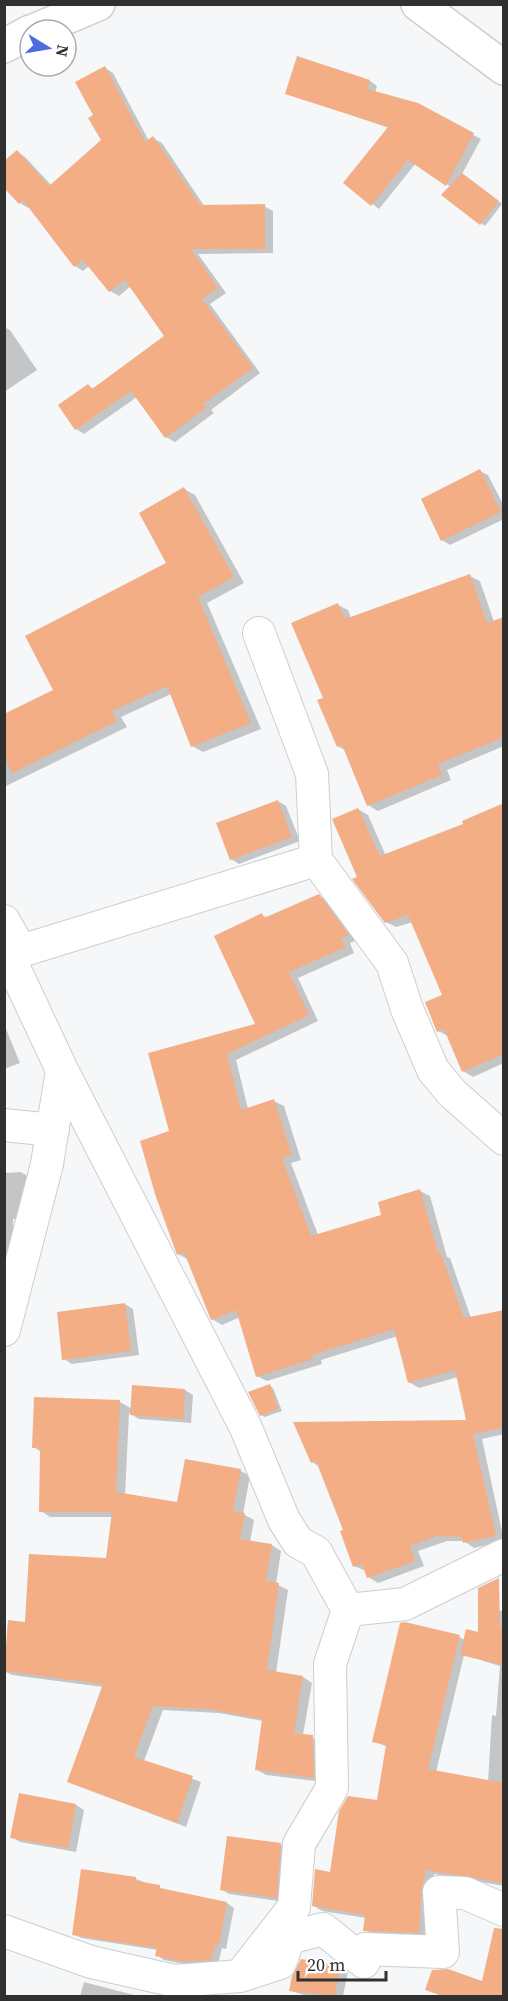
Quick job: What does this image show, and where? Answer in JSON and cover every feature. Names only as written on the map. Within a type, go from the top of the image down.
[{"type":"main road","points":[[65,18],[98,4]]},
{"type":"main road","points":[[418,4],[504,68]]},
{"type":"main road","points":[[4,46],[18,38]]},
{"type":"street","points":[[260,633],[312,774],[316,860],[392,963],[407,1009],[433,1070],[452,1093],[504,1139]]},
{"type":"street","points":[[240,1976],[294,1907],[299,1844],[332,1788],[330,1664],[348,1610],[316,1552],[298,1542],[284,1520],[246,1428],[62,1070],[8,941],[316,860]]},
{"type":"street","points":[[4,1330],[47,1164],[62,1070]]},
{"type":"street","points":[[4,1125],[53,1130]]},
{"type":"street","points":[[348,1610],[405,1604],[504,1555]]},
{"type":"street","points":[[4,1931],[91,1962],[175,1981],[240,1976],[280,1964],[289,1938],[323,1929],[364,1962],[364,1949],[443,1952],[439,1892],[465,1893],[504,1910]]},
{"type":"building","points":[[297,56],[370,80],[367,89],[418,103],[474,133],[446,186],[408,160],[371,206],[343,183],[388,127],[285,94]]},
{"type":"building","points":[[105,66],[145,142],[153,136],[200,205],[265,204],[265,249],[191,249],[218,288],[202,299],[253,368],[203,404],[206,408],[165,438],[131,391],[75,430],[58,405],[88,384],[92,389],[164,336],[125,280],[109,292],[83,260],[74,267],[23,200],[19,204],[4,188],[4,161],[17,150],[49,186],[101,140],[88,118],[93,115],[75,82]]},
{"type":"building","points":[[462,173],[499,201],[480,225],[441,195]]},
{"type":"building","points":[[480,469],[501,512],[441,541],[421,499]]},
{"type":"building","points":[[184,487],[234,577],[198,597],[251,723],[191,747],[167,686],[112,711],[117,721],[12,773],[4,758],[4,714],[53,690],[25,636],[166,563],[139,513]]},
{"type":"building","points":[[470,574],[487,623],[504,617],[504,737],[438,764],[442,775],[367,806],[342,745],[337,747],[317,700],[323,698],[291,623],[338,603],[345,619]]},
{"type":"building","points":[[278,800],[292,837],[230,860],[216,823]]},
{"type":"building","points":[[504,803],[504,1054],[462,1072],[444,1029],[437,1032],[425,1002],[442,995],[408,915],[385,923],[352,879],[357,877],[332,819],[358,808],[380,856],[463,824],[462,821]]},
{"type":"building","points":[[319,894],[349,935],[341,938],[346,947],[289,972],[309,1015],[227,1054],[241,1110],[274,1099],[292,1155],[282,1158],[311,1236],[381,1215],[378,1202],[420,1189],[438,1252],[440,1251],[464,1318],[504,1310],[504,1427],[473,1434],[496,1536],[463,1543],[462,1537],[437,1536],[410,1546],[415,1561],[367,1578],[362,1564],[353,1567],[340,1531],[343,1530],[316,1461],[311,1463],[293,1422],[466,1420],[455,1370],[408,1383],[394,1329],[312,1355],[313,1359],[256,1377],[236,1310],[211,1320],[184,1252],[177,1255],[155,1194],[140,1141],[169,1131],[148,1053],[255,1024],[214,936],[262,913],[264,918]]},
{"type":"building","points":[[125,1303],[131,1351],[62,1360],[57,1312]]},
{"type":"building","points":[[270,1384],[278,1409],[260,1416],[248,1392]]},
{"type":"building","points":[[132,1385],[185,1389],[183,1419],[130,1415]]},
{"type":"building","points":[[34,1397],[120,1400],[116,1492],[177,1502],[185,1459],[241,1469],[233,1511],[245,1513],[240,1539],[272,1544],[266,1581],[279,1583],[267,1670],[303,1676],[294,1733],[313,1735],[314,1778],[255,1770],[262,1719],[208,1709],[153,1706],[134,1757],[193,1776],[177,1823],[67,1782],[103,1684],[4,1671],[8,1620],[25,1622],[29,1554],[106,1558],[112,1512],[39,1512],[40,1448],[32,1448]]},
{"type":"building","points":[[499,1578],[500,1627],[504,1628],[504,1665],[460,1655],[466,1629],[478,1632],[478,1588]]},
{"type":"building","points":[[405,1622],[460,1635],[428,1769],[504,1783],[504,1883],[426,1870],[421,1893],[419,1933],[363,1931],[365,1915],[312,1906],[315,1869],[330,1872],[339,1811],[348,1796],[377,1800],[386,1745],[372,1742],[400,1623]]},
{"type":"building","points":[[19,1793],[76,1804],[68,1848],[10,1838]]},
{"type":"building","points":[[227,1836],[281,1843],[277,1898],[220,1890]]},
{"type":"building","points":[[81,1869],[136,1877],[136,1881],[160,1885],[160,1888],[227,1902],[219,1945],[215,1945],[211,1960],[185,1962],[155,1956],[157,1948],[72,1935]]},
{"type":"building","points":[[494,1928],[504,1929],[504,1996],[443,1996],[425,1990],[432,1970],[448,1969],[482,1981]]},
{"type":"building","points":[[301,1959],[340,1966],[335,1996],[289,1991],[292,1976]]}]
